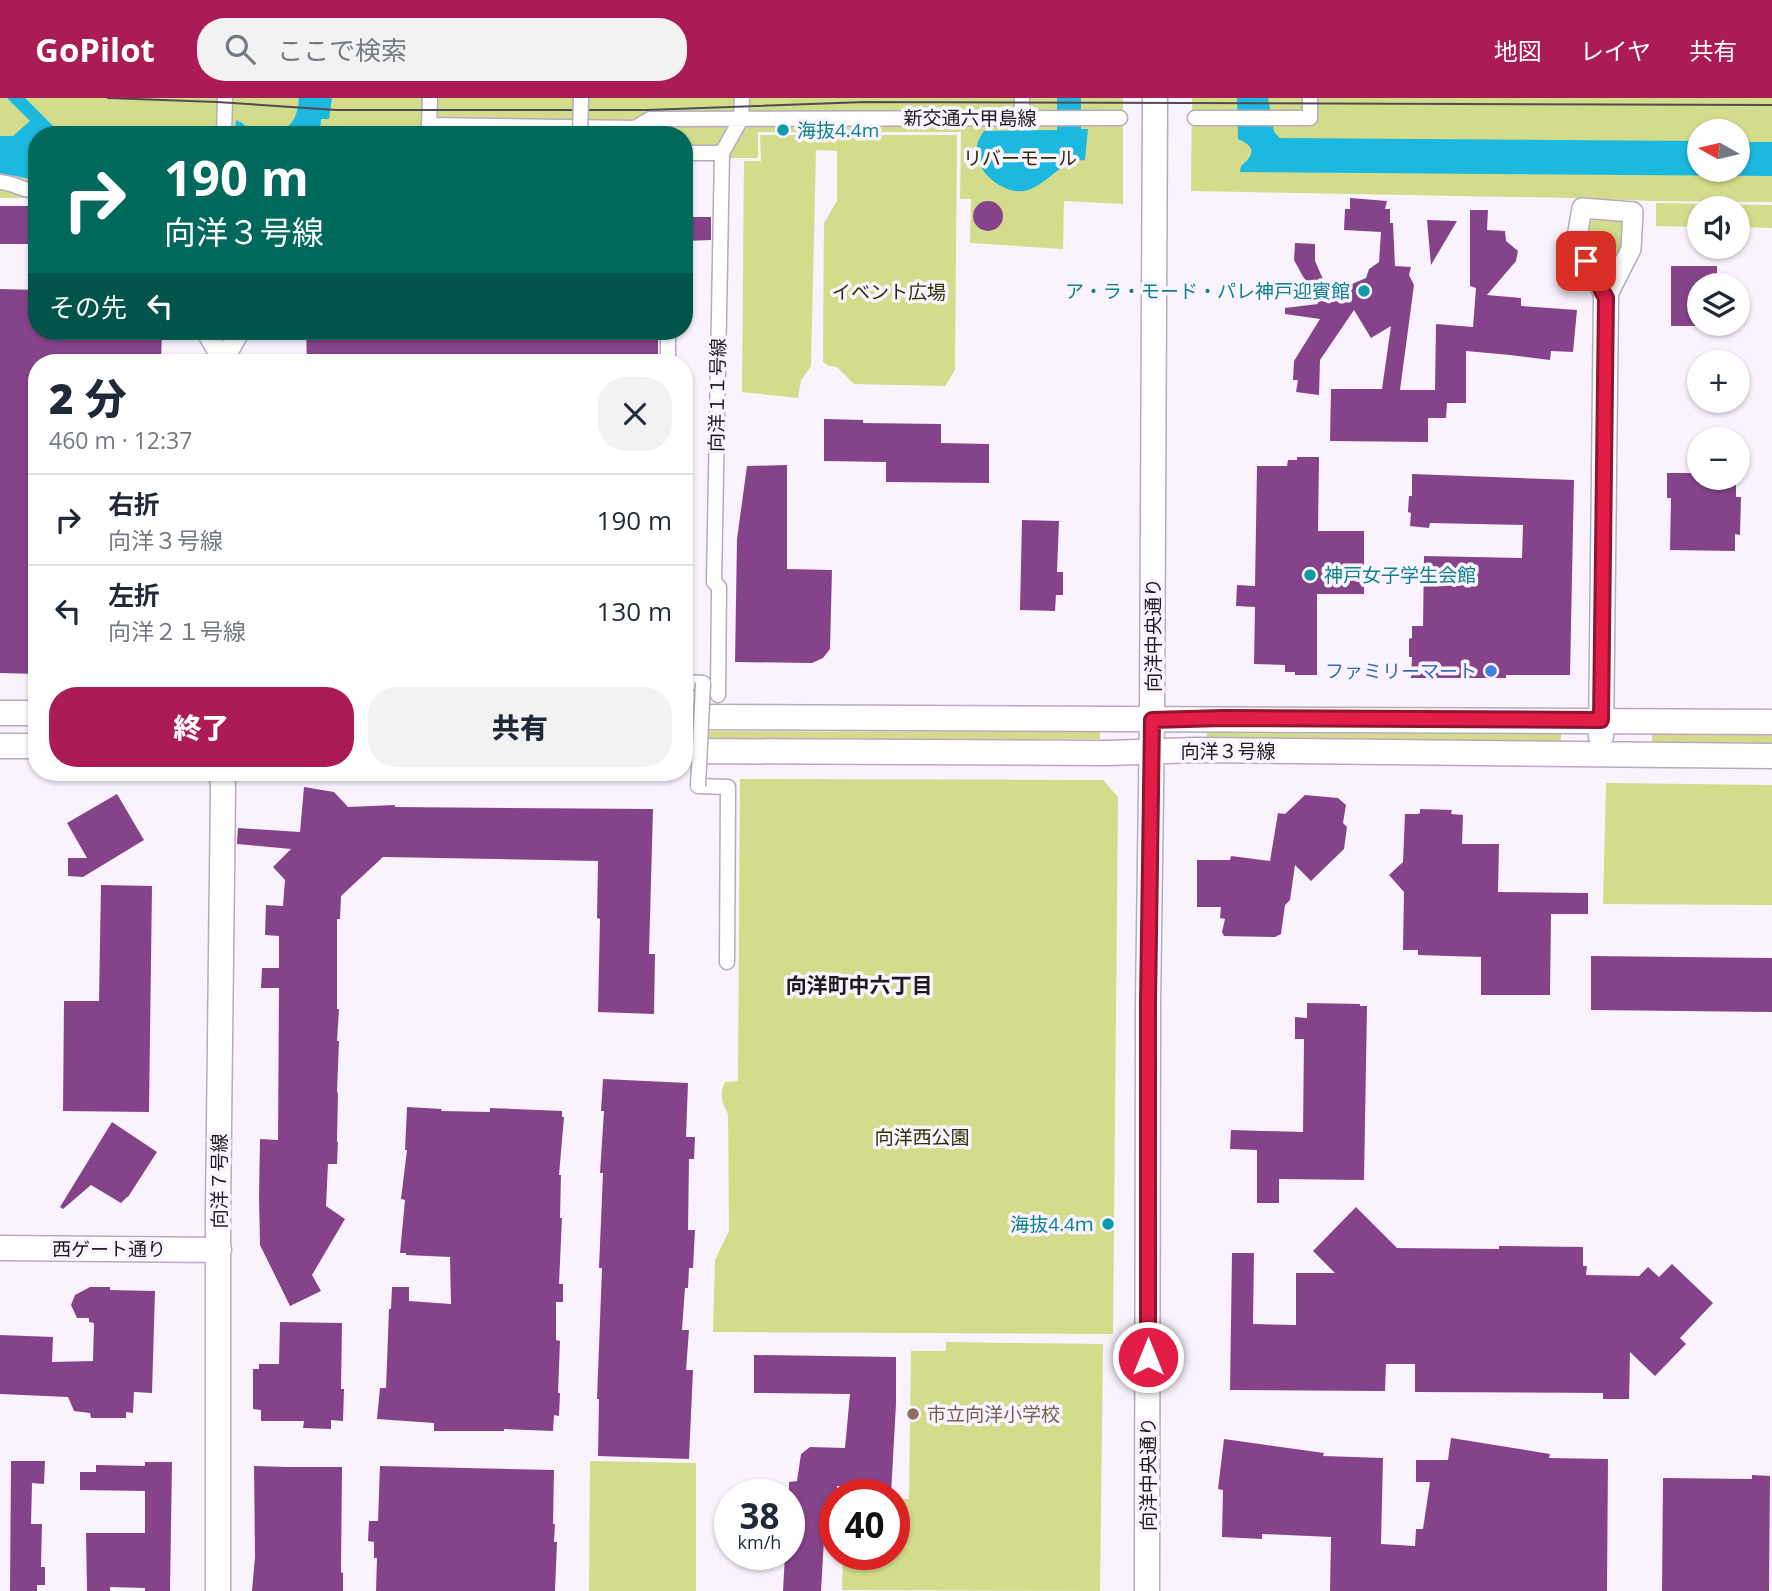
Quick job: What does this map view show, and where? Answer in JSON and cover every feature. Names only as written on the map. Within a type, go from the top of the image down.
[{"type":"street","points":[[224,126],[225,98]]},
{"type":"street","name":"新交通六甲島線","points":[[430,98],[429,125],[440,126]]},
{"type":"street","points":[[580,126],[581,98]]},
{"type":"street","name":"向洋１１号線","points":[[718,695],[719,587],[714,586],[722,153],[741,119],[742,98]]},
{"type":"street","points":[[1022,98],[1022,117]]},
{"type":"street","name":"向洋中央通り","points":[[1147,1591],[1148,1004],[1156,98]]},
{"type":"street","points":[[1195,118],[1310,118],[1310,98]]},
{"type":"street","name":"新交通六甲島線","points":[[638,126],[650,119],[1120,118]]},
{"type":"street","points":[[693,153],[722,153]]},
{"type":"street","points":[[0,182],[12,183],[28,191]]},
{"type":"street","points":[[1601,755],[1606,298],[1631,249],[1633,212],[1582,208],[1576,243],[1606,298]]},
{"type":"street","points":[[693,682],[704,683],[698,786],[728,787],[727,962]]},
{"type":"street","points":[[0,713],[28,713]]},
{"type":"street","name":"向洋３号線","points":[[693,717],[1772,722]]},
{"type":"street","points":[[0,746],[28,746]]},
{"type":"street","name":"向洋３号線","points":[[693,751],[1108,753],[1195,750],[1772,756]]},
{"type":"street","name":"向洋７号線","points":[[218,1591],[218,1209],[223,781]]},
{"type":"street","name":"西ゲート通り","points":[[0,1248],[219,1250]]},
{"type":"green space","name":"リバーモール","points":[[0,98],[1123,98],[1123,204],[1064,201],[1063,249],[970,243],[971,199],[960,199],[961,132],[758,132],[758,158],[693,158],[693,126],[28,126],[28,198],[0,198]]},
{"type":"green space","points":[[1192,98],[1772,98],[1772,202],[1750,202],[1750,196],[1687,196],[1687,201],[1191,191]]},
{"type":"green space","name":"イベント広場","points":[[760,135],[957,135],[955,370],[945,386],[854,384],[837,367],[823,362],[824,223],[837,201],[837,151],[816,150],[811,366],[801,380],[798,398],[742,392],[744,161],[761,161]]},
{"type":"green space","points":[[1656,203],[1687,204],[1687,227],[1656,226]]},
{"type":"green space","points":[[1750,205],[1772,205],[1772,228],[1750,227]]},
{"type":"green space","points":[[1593,220],[1620,221],[1624,225],[1621,247],[1607,273],[1601,273],[1587,244],[1589,223]]},
{"type":"green space","points":[[693,731],[1100,732],[1100,739],[693,739]]},
{"type":"green space","points":[[1207,733],[1561,734],[1561,741],[1206,740]]},
{"type":"green space","points":[[1652,734],[1772,735],[1772,743],[1652,742]]},
{"type":"green space","name":"向洋西公園","points":[[740,779],[1103,780],[1118,797],[1113,1334],[713,1332],[715,1260],[729,1231],[728,1114],[722,1090],[725,1082],[738,1081]]},
{"type":"green space","points":[[1606,783],[1772,785],[1772,905],[1603,904]]},
{"type":"green space","points":[[946,1342],[1103,1344],[1100,1591],[842,1590],[843,1570],[910,1570],[911,1351],[946,1351]]},
{"type":"green space","points":[[590,1461],[696,1463],[696,1591],[589,1591]]},
{"type":"water","points":[[7,98],[25,98],[53,126],[28,126],[28,179],[0,173],[0,136],[13,136],[30,121]]},
{"type":"water","points":[[299,98],[332,98],[329,119],[321,119],[321,126],[288,126],[298,108]]},
{"type":"water","points":[[1057,98],[1081,98],[1081,129],[1088,129],[1085,160],[1061,168],[1033,188],[1022,191],[1010,190],[996,183],[984,171],[977,157],[977,145],[984,131],[1057,130]]},
{"type":"water","points":[[1237,98],[1268,98],[1274,132],[1280,138],[1687,141],[1687,175],[1240,172],[1241,166],[1252,151],[1238,139]]},
{"type":"water","points":[[236,120],[245,126],[235,126]]},
{"type":"water","points":[[1750,142],[1772,142],[1772,176],[1750,176]]},
{"type":"building","points":[[1350,198],[1387,201],[1385,209],[1390,209],[1390,223],[1393,223],[1395,266],[1411,267],[1409,275],[1414,285],[1400,390],[1435,390],[1436,324],[1473,327],[1476,288],[1470,286],[1470,210],[1488,210],[1487,230],[1505,231],[1506,241],[1518,251],[1516,261],[1487,295],[1521,298],[1521,306],[1577,310],[1573,352],[1551,351],[1550,360],[1466,351],[1466,403],[1447,403],[1446,418],[1428,418],[1428,442],[1330,441],[1331,389],[1382,389],[1391,326],[1371,338],[1354,310],[1320,360],[1319,395],[1296,392],[1298,380],[1293,380],[1294,361],[1320,319],[1285,314],[1285,308],[1318,304],[1294,260],[1295,243],[1315,244],[1315,261],[1326,286],[1341,280],[1345,287],[1366,278],[1369,269],[1379,262],[1381,232],[1344,230],[1345,209],[1350,209]]},
{"type":"building","points":[[988,201],[994,202],[1002,210],[1002,222],[994,230],[988,231],[982,230],[974,222],[973,216],[974,210],[982,202]]},
{"type":"building","points":[[0,206],[28,206],[28,244],[0,244]]},
{"type":"building","points":[[693,217],[711,217],[711,240],[693,241]]},
{"type":"building","points":[[1427,220],[1457,221],[1431,265]]},
{"type":"building","points":[[1671,266],[1717,266],[1717,273],[1687,273],[1687,326],[1671,326]]},
{"type":"building","points":[[0,289],[28,290],[28,340],[162,340],[161,354],[28,354],[28,674],[0,673]]},
{"type":"building","points":[[306,340],[658,340],[658,354],[307,354]]},
{"type":"building","points":[[824,419],[863,420],[863,423],[941,424],[941,443],[989,444],[989,483],[886,482],[886,462],[824,461]]},
{"type":"building","name":"神戸女子学生会館","points":[[1297,457],[1319,457],[1318,531],[1364,531],[1364,594],[1317,594],[1317,675],[1285,672],[1285,665],[1254,664],[1255,607],[1236,606],[1237,585],[1255,586],[1257,466],[1287,466],[1288,460],[1297,460]]},
{"type":"building","points":[[787,465],[787,569],[832,570],[830,649],[823,658],[812,663],[735,662],[737,539],[747,466]]},
{"type":"building","points":[[1667,473],[1687,473],[1687,490],[1736,490],[1736,497],[1741,497],[1740,535],[1735,534],[1735,551],[1670,550],[1671,498],[1667,498]]},
{"type":"building","points":[[1412,474],[1574,480],[1570,675],[1411,678],[1409,639],[1412,638],[1412,626],[1423,626],[1424,556],[1522,558],[1523,525],[1430,523],[1429,528],[1410,526],[1411,513],[1408,512],[1409,496],[1412,496]]},
{"type":"building","points":[[1022,520],[1059,521],[1057,572],[1063,572],[1063,595],[1056,595],[1055,611],[1020,610]]},
{"type":"building","points":[[304,787],[334,792],[348,807],[395,805],[653,809],[649,954],[655,954],[654,1014],[598,1012],[598,861],[383,857],[341,896],[340,919],[337,919],[338,1142],[337,1164],[328,1164],[326,1206],[345,1219],[312,1275],[321,1291],[290,1306],[260,1245],[259,1196],[260,1139],[278,1140],[279,988],[261,988],[262,968],[279,968],[279,936],[265,935],[266,905],[283,906],[285,880],[273,867],[291,849],[237,842],[238,828],[300,832]]},
{"type":"building","points":[[117,794],[144,840],[83,877],[68,876],[68,858],[87,858],[67,823]]},
{"type":"building","points":[[1305,795],[1338,798],[1346,805],[1343,823],[1347,827],[1344,849],[1311,881],[1295,865],[1281,934],[1275,937],[1224,936],[1222,932],[1225,919],[1220,918],[1221,907],[1197,907],[1197,860],[1230,860],[1231,856],[1270,861],[1278,813],[1285,814]]},
{"type":"building","points":[[1420,809],[1452,810],[1451,814],[1463,815],[1462,844],[1499,844],[1498,892],[1588,893],[1588,914],[1551,914],[1550,995],[1481,995],[1481,957],[1418,955],[1418,950],[1403,950],[1404,892],[1389,875],[1403,862],[1405,814],[1418,814]]},
{"type":"building","points":[[101,885],[152,886],[149,1112],[63,1111],[64,1001],[99,1001]]},
{"type":"building","points":[[1591,956],[1772,958],[1772,1012],[1591,1010]]},
{"type":"building","points":[[1307,1003],[1367,1006],[1364,1180],[1279,1179],[1279,1203],[1257,1203],[1257,1150],[1230,1149],[1231,1130],[1303,1132],[1304,1039],[1295,1039],[1295,1017],[1307,1018]]},
{"type":"building","points":[[603,1079],[688,1083],[686,1137],[695,1137],[694,1159],[689,1159],[688,1230],[695,1230],[693,1268],[689,1268],[688,1288],[685,1288],[682,1330],[689,1330],[686,1370],[693,1370],[689,1459],[598,1456]]},
{"type":"building","points":[[407,1107],[442,1109],[441,1111],[490,1112],[490,1108],[562,1111],[564,1117],[559,1175],[562,1218],[559,1284],[563,1284],[563,1302],[556,1302],[556,1340],[560,1341],[560,1393],[559,1416],[554,1415],[553,1431],[434,1431],[434,1423],[377,1419],[380,1388],[386,1388],[392,1287],[409,1287],[409,1301],[451,1304],[450,1257],[400,1253],[405,1200],[401,1199],[407,1150]]},
{"type":"building","points":[[112,1122],[157,1152],[128,1197],[121,1203],[91,1185],[63,1209],[60,1207]]},
{"type":"building","points":[[1356,1207],[1397,1248],[1583,1247],[1586,1275],[1639,1276],[1648,1267],[1659,1277],[1672,1264],[1713,1303],[1680,1338],[1686,1344],[1655,1376],[1630,1352],[1629,1399],[1603,1399],[1603,1393],[1415,1392],[1415,1364],[1386,1364],[1385,1391],[1230,1390],[1232,1253],[1254,1253],[1253,1324],[1296,1325],[1296,1273],[1335,1273],[1313,1251]]},
{"type":"building","points":[[90,1287],[155,1291],[152,1393],[134,1392],[133,1413],[126,1412],[126,1418],[91,1418],[90,1413],[74,1411],[68,1397],[0,1394],[0,1335],[53,1337],[52,1362],[93,1361],[94,1323],[89,1322],[89,1318],[77,1318],[71,1305],[75,1295]]},
{"type":"building","points":[[280,1322],[342,1323],[343,1421],[331,1420],[331,1429],[303,1428],[304,1421],[261,1421],[261,1410],[253,1409],[253,1369],[259,1369],[259,1364],[279,1364]]},
{"type":"building","points":[[754,1355],[896,1357],[892,1479],[819,1479],[821,1591],[783,1591],[784,1570],[805,1570],[805,1479],[797,1479],[801,1454],[810,1447],[845,1448],[850,1394],[754,1393]]},
{"type":"building","points":[[1451,1438],[1550,1454],[1549,1458],[1608,1459],[1607,1591],[1330,1591],[1331,1537],[1262,1534],[1262,1539],[1222,1537],[1223,1490],[1218,1489],[1224,1439],[1324,1453],[1323,1456],[1383,1458],[1381,1544],[1415,1546],[1416,1529],[1423,1529],[1430,1482],[1416,1482],[1416,1460],[1448,1460]]},
{"type":"building","points":[[11,1461],[45,1461],[44,1484],[32,1483],[31,1524],[42,1524],[41,1567],[45,1567],[45,1585],[37,1585],[37,1591],[10,1591]]},
{"type":"building","points":[[145,1462],[172,1462],[170,1591],[110,1587],[110,1591],[87,1591],[86,1533],[145,1533],[145,1491],[80,1490],[80,1472],[96,1472],[96,1465],[145,1466]]},
{"type":"building","points":[[254,1466],[342,1467],[343,1591],[252,1591],[255,1557]]},
{"type":"building","points":[[380,1466],[554,1470],[553,1524],[554,1542],[557,1542],[555,1591],[376,1591],[377,1558],[374,1558],[374,1542],[368,1541],[369,1521],[378,1521]]},
{"type":"building","points":[[1752,1475],[1770,1476],[1769,1591],[1662,1591],[1663,1478],[1752,1479]]},
{"type":"tram line","points":[[108,98],[336,110],[647,110],[865,102],[1772,105]]},
{"type":"place","name":"海抜4.4m","points":[[783,130]]},
{"type":"place","name":"ア・ラ・モード・パレ神戸迎賓館","points":[[1364,291]]},
{"type":"place","name":"神戸女子学生会館","points":[[1310,575]]},
{"type":"place","name":"ファミリーマート","points":[[1491,671]]},
{"type":"place","name":"海抜4.4ｍ","points":[[1108,1224]]},
{"type":"place","name":"市立向洋小学校","points":[[913,1414]]},
{"type":"district","name":"向洋町中六丁目","points":[[859,986]]},
{"type":"route","points":[[1148,1357],[1148,1004],[1152,720],[1601,720],[1606,298],[1586,261]]}]
